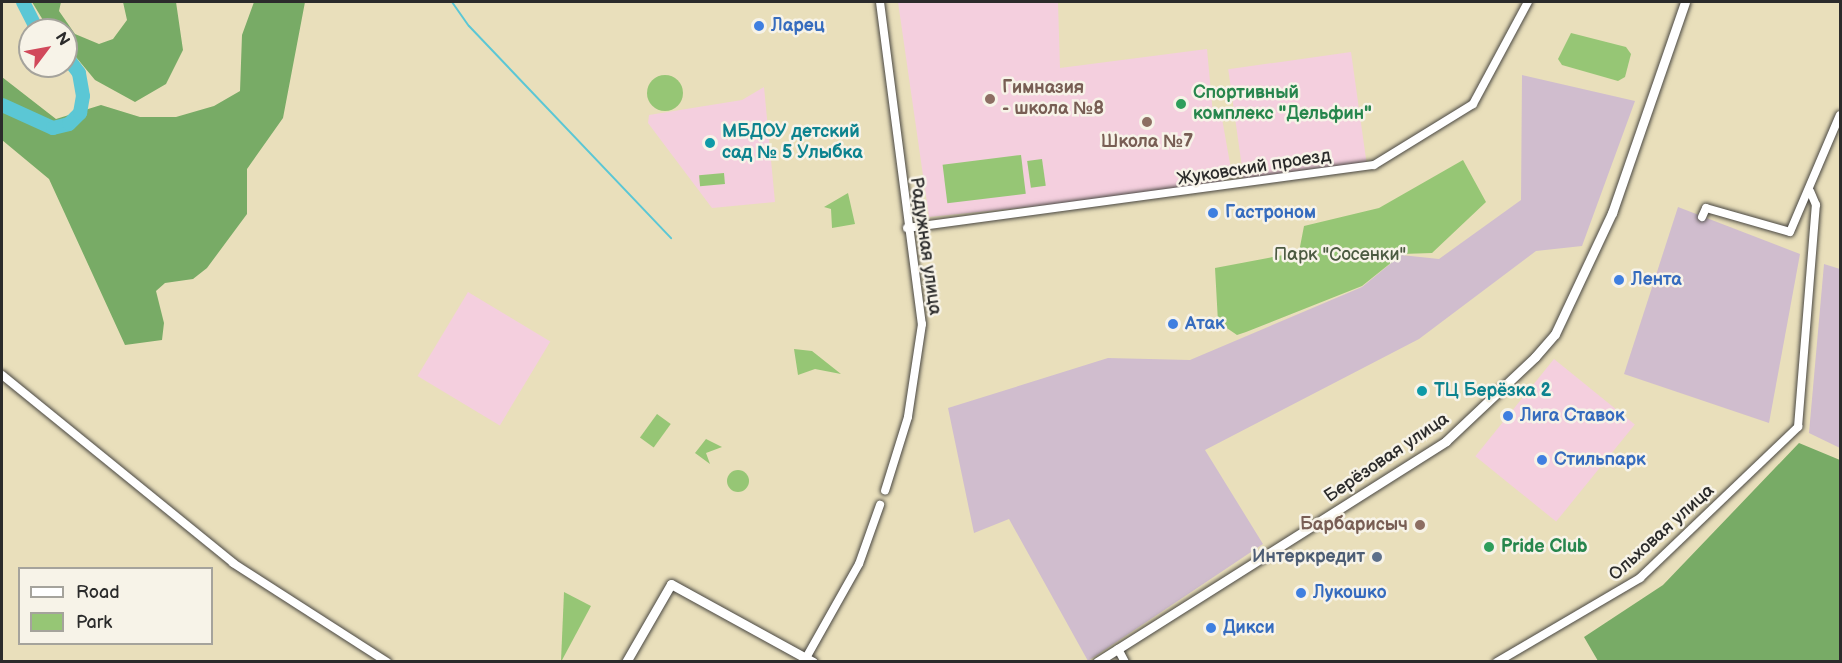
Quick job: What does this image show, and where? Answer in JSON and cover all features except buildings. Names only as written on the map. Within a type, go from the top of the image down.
[{"type":"street","name":"Радужная улица","points":[[880,2],[907,228],[922,324],[908,417],[885,491]]},
{"type":"street","name":"Жуковский проезд","points":[[907,228],[1374,165],[1473,104],[1527,2]]},
{"type":"street","name":"Берёзовая улица","points":[[1097,662],[1446,441],[1555,334],[1612,213],[1684,2]]},
{"type":"street","points":[[1702,217],[1706,208],[1790,232],[1810,191],[1840,115]]},
{"type":"street","name":"Ольховая улица","points":[[1497,662],[1570,616],[1640,578],[1742,482],[1774,448],[1789,439],[1801,414],[1816,205],[1810,191]]},
{"type":"street","points":[[2,375],[232,563],[387,662]]},
{"type":"street","points":[[626,662],[670,584],[810,660],[859,564],[880,505]]},
{"type":"street","points":[[1118,649],[1125,662]]},
{"type":"shaded area","name":"Гимназия - школа №8","points":[[898,2],[1058,2],[1060,68],[1207,49],[1213,114],[1221,113],[1231,169],[1221,182],[1156,194],[929,217]]},
{"type":"shaded area","points":[[1351,52],[1367,163],[1244,180],[1228,69]]},
{"type":"shaded area","points":[[1522,75],[1635,101],[1582,246],[1536,251],[1419,339],[1205,450],[1263,544],[1088,661],[1009,519],[974,533],[948,408],[1108,358],[1190,360],[1362,287],[1401,255],[1439,259],[1521,200]]},
{"type":"shaded area","points":[[764,87],[775,202],[712,208],[648,123],[649,115],[742,100]]},
{"type":"shaded area","points":[[1678,207],[1800,254],[1769,423],[1624,374]]},
{"type":"shaded area","points":[[1824,264],[1840,269],[1840,448],[1809,433]]},
{"type":"shaded area","points":[[468,292],[550,341],[500,425],[418,376]]},
{"type":"shaded area","points":[[1554,359],[1635,424],[1556,522],[1475,456]]},
{"type":"green space","points":[[32,2],[61,2],[59,11],[64,18],[42,18]]},
{"type":"green space","points":[[123,2],[176,2],[183,50],[166,84],[135,102],[95,80],[78,59],[78,35],[99,44],[113,39],[127,20]]},
{"type":"green space","points":[[254,2],[305,2],[283,118],[247,169],[247,214],[207,268],[193,279],[165,283],[156,291],[164,323],[162,340],[125,345],[49,179],[2,140],[2,77],[56,119],[101,105],[140,117],[176,117],[214,106],[240,91],[242,35]]},
{"type":"green space","points":[[1571,33],[1626,47],[1631,54],[1625,77],[1618,81],[1562,65],[1558,59]]},
{"type":"green space","points":[[665,75],[678,80],[683,93],[678,106],[665,111],[652,106],[647,93],[652,80]]},
{"type":"green space","points":[[1021,155],[1026,194],[947,203],[943,165]]},
{"type":"green space","points":[[1042,159],[1046,186],[1031,188],[1027,161]]},
{"type":"green space","name":"Парк \"Сосенки\"","points":[[1463,160],[1486,202],[1432,253],[1402,254],[1362,286],[1237,335],[1218,322],[1215,268],[1299,252],[1304,226],[1379,208]]},
{"type":"green space","points":[[724,173],[725,184],[700,186],[699,175]]},
{"type":"green space","points":[[848,193],[855,224],[832,228],[831,209],[824,207]]},
{"type":"green space","points":[[794,349],[812,351],[841,374],[815,369],[798,375]]},
{"type":"green space","points":[[657,414],[671,424],[654,447],[640,437]]},
{"type":"green space","points":[[706,439],[722,447],[706,453],[710,464],[695,453]]},
{"type":"green space","points":[[1799,443],[1840,460],[1840,661],[1598,661],[1584,637],[1663,585]]},
{"type":"green space","points":[[738,470],[746,473],[749,481],[746,489],[738,492],[730,489],[727,481],[730,473]]},
{"type":"green space","points":[[564,592],[591,606],[561,662],[561,661]]},
{"type":"waterway","points":[[23,2],[31,18]]},
{"type":"waterway","points":[[452,2],[469,26],[671,238]]},
{"type":"waterway","points":[[2,105],[53,128],[69,124],[80,113],[83,96],[78,72]]},
{"type":"place","name":"Ларец","points":[[759,26]]},
{"type":"place","name":"Гимназия - школа №8","points":[[990,99]]},
{"type":"place","name":"Спортивный комплекс \"Дельфин\"","points":[[1181,104]]},
{"type":"place","name":"Школа №7","points":[[1147,122]]},
{"type":"place","name":"МБДОУ детский сад № 5 Улыбка","points":[[710,143]]},
{"type":"place","name":"Гастроном","points":[[1213,213]]},
{"type":"place","name":"Лента","points":[[1619,280]]},
{"type":"place","name":"Атак","points":[[1173,324]]},
{"type":"place","name":"ТЦ Берёзка 2","points":[[1422,391]]},
{"type":"place","name":"Лига Ставок","points":[[1508,416]]},
{"type":"place","name":"Стильпарк","points":[[1542,460]]},
{"type":"place","name":"Барбарисыч","points":[[1420,525]]},
{"type":"place","name":"Pride Club","points":[[1489,547]]},
{"type":"place","name":"Интеркредит","points":[[1377,557]]},
{"type":"place","name":"Лукошко","points":[[1301,593]]},
{"type":"place","name":"Дикси","points":[[1211,628]]}]
